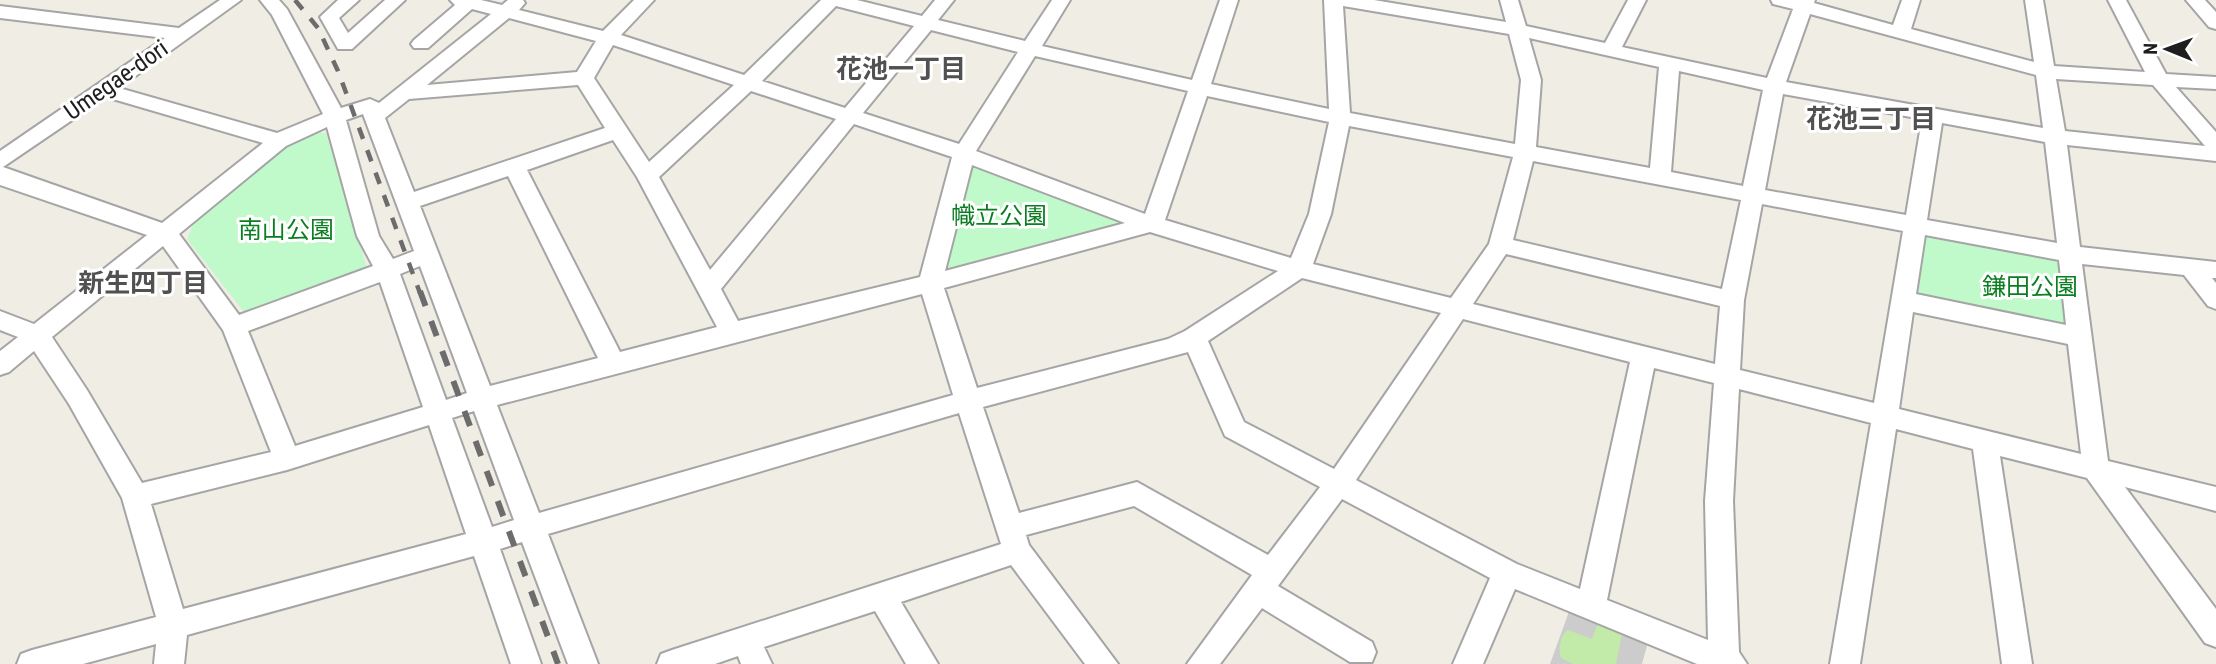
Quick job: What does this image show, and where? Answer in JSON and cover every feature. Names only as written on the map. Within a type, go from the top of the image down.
[{"type":"street","points":[[0,9],[9,0]]},
{"type":"street","name":"Umegae-dori","points":[[0,162],[232,0]]},
{"type":"street","points":[[269,0],[280,13],[335,117],[368,236],[387,269],[526,664]]},
{"type":"street","points":[[350,0],[329,17],[345,45],[396,0]]},
{"type":"street","points":[[584,78],[607,38],[645,0]]},
{"type":"street","points":[[646,176],[748,83],[833,0],[1199,88],[1340,118],[2070,254],[2204,269],[2216,300]]},
{"type":"street","points":[[708,288],[945,0]]},
{"type":"street","points":[[1061,0],[1028,48],[964,153],[930,283],[970,400],[1013,540],[1103,664]]},
{"type":"street","points":[[135,496],[287,459],[481,399],[1150,224],[1158,213],[1229,0]]},
{"type":"street","points":[[32,664],[484,541],[970,400],[1174,347],[1194,338],[1299,269],[1320,214],[1340,118],[1333,0]]},
{"type":"street","points":[[1341,0],[1518,30],[1774,86],[2055,136],[2216,153]]},
{"type":"street","points":[[1202,664],[1339,483],[1459,310],[1500,245],[1525,151],[1531,80],[1509,0]]},
{"type":"street","points":[[1611,50],[1637,0]]},
{"type":"street","points":[[1780,0],[1805,4],[1900,33],[2046,72],[2216,83]]},
{"type":"street","points":[[1900,33],[1911,0]]},
{"type":"street","points":[[2034,0],[2055,136],[2096,469],[2216,633]]},
{"type":"street","points":[[2117,0],[2159,80],[2216,145]]},
{"type":"street","points":[[2195,0],[2216,23]]},
{"type":"street","points":[[421,44],[464,1],[513,5],[964,153],[1150,224],[1299,269],[2216,499]]},
{"type":"street","points":[[1194,338],[1234,429],[1507,573],[1727,663],[1719,502],[1732,300],[1774,86],[1805,4]]},
{"type":"street","points":[[375,116],[513,5]]},
{"type":"street","points":[[0,9],[181,34]]},
{"type":"street","points":[[1660,176],[1670,86],[1669,63]]},
{"type":"street","points":[[405,93],[584,78]]},
{"type":"street","points":[[584,78],[646,176],[732,332]]},
{"type":"street","points":[[102,89],[279,141]]},
{"type":"street","points":[[0,365],[279,141],[335,117],[370,106],[429,254],[481,399],[583,664]]},
{"type":"street","points":[[1844,664],[1905,301],[1914,226],[1933,114]]},
{"type":"street","points":[[409,202],[617,131]]},
{"type":"street","points":[[514,166],[614,364]]},
{"type":"street","points":[[0,174],[3,178],[166,233],[234,327],[287,459]]},
{"type":"street","points":[[1500,245],[1732,300]]},
{"type":"street","points":[[234,327],[429,254]]},
{"type":"street","points":[[1905,301],[2080,337]]},
{"type":"street","points":[[0,320],[37,335],[78,397],[135,496],[173,625],[169,664]]},
{"type":"street","points":[[1591,606],[1644,357]]},
{"type":"street","points":[[1985,441],[2017,664]]},
{"type":"street","points":[[672,664],[751,652],[1013,540],[1136,494],[1264,580],[1361,652]]},
{"type":"street","points":[[1468,664],[1507,573]]},
{"type":"street","points":[[881,596],[923,664]]},
{"type":"shaded area","points":[[1571,606],[1649,638],[1642,664],[1550,664]]},
{"type":"green space","name":"南山公園","points":[[315,132],[326,133],[367,268],[247,316],[187,239],[195,220],[291,143]]},
{"type":"green space","name":"幟立公園","points":[[971,163],[1112,216],[1118,221],[1118,225],[942,273]]},
{"type":"green space","name":"鎌田公園","points":[[1922,233],[2062,258],[2067,329],[1916,297]]},
{"type":"green space","points":[[1601,622],[1622,634],[1616,664],[1573,664],[1561,658],[1560,642],[1565,632],[1568,630],[1592,639],[1598,623]]},
{"type":"railway","points":[[295,0],[318,28],[338,71],[420,293]]},
{"type":"railway","points":[[420,291],[558,664]]},
{"type":"district","name":"花池一丁目","points":[[901,69]]},
{"type":"district","name":"花池三丁目","points":[[1871,119]]},
{"type":"district","name":"新生四丁目","points":[[143,283]]}]
